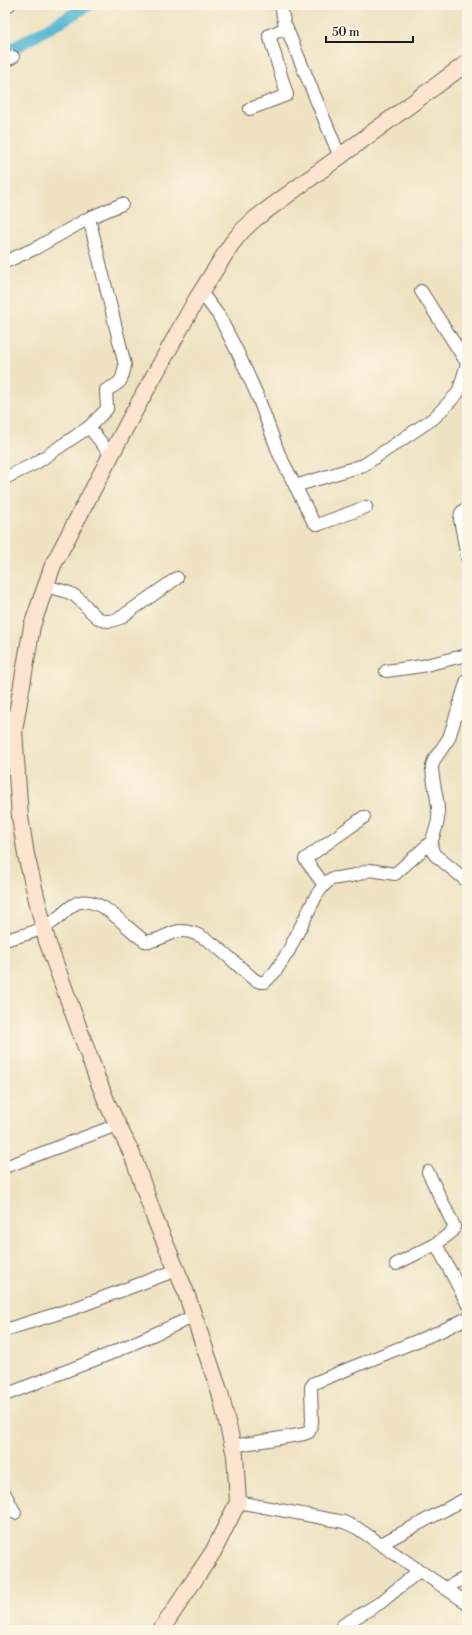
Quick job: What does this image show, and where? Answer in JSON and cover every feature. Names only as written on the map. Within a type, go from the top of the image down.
[{"type":"street","points":[[5,8],[9,5]]},
{"type":"street","points":[[282,5],[284,22],[340,157]]},
{"type":"street","points":[[250,108],[287,95],[269,35],[287,28]]},
{"type":"street","points":[[161,1630],[213,1552],[238,1502],[234,1446],[220,1393],[195,1316],[155,1219],[132,1154],[97,1078],[90,1055],[60,978],[44,928],[26,855],[10,732],[32,626],[53,565],[111,454],[201,292],[232,243],[256,218],[467,63]]},
{"type":"street","points":[[5,262],[36,248],[89,218],[122,204]]},
{"type":"street","points":[[5,478],[36,463],[89,427],[107,409],[106,390],[119,384],[123,380],[125,365],[89,218]]},
{"type":"street","points":[[295,486],[364,465],[434,418],[458,393],[467,363],[421,291]]},
{"type":"street","points":[[201,292],[219,316],[238,353],[260,402],[276,448],[316,524],[320,524],[366,507]]},
{"type":"street","points":[[89,427],[111,454]]},
{"type":"street","points":[[467,507],[461,514],[460,519],[467,557]]},
{"type":"street","points":[[45,586],[73,595],[98,619],[105,622],[112,622],[177,578]]},
{"type":"street","points":[[386,670],[422,666],[467,655]]},
{"type":"street","points":[[467,680],[449,738],[434,760],[432,766],[439,811],[438,821],[431,842],[432,851],[435,855],[467,881]]},
{"type":"street","points":[[324,885],[305,859],[364,817]]},
{"type":"street","points":[[5,940],[44,928],[75,903],[84,901],[91,902],[110,912],[145,941],[182,931],[199,935],[214,945],[255,980],[265,982],[275,972],[288,952],[316,896],[324,885],[336,877],[356,875],[370,870],[395,874],[431,842]]},
{"type":"street","points":[[5,1168],[118,1125]]},
{"type":"street","points":[[396,1264],[436,1244],[453,1231],[454,1226],[428,1172]]},
{"type":"street","points":[[436,1244],[467,1303]]},
{"type":"street","points":[[5,1330],[75,1308],[177,1270]]},
{"type":"street","points":[[5,1395],[107,1355],[195,1316]]},
{"type":"street","points":[[234,1446],[309,1432],[312,1422],[311,1387],[314,1383],[441,1331],[467,1318]]},
{"type":"street","points":[[5,1494],[15,1513]]},
{"type":"street","points":[[381,1544],[467,1498]]},
{"type":"street","points":[[238,1502],[344,1522],[366,1532],[419,1571],[467,1603]]},
{"type":"street","points":[[339,1630],[343,1625],[380,1603],[419,1571]]},
{"type":"street","points":[[445,1588],[467,1577]]},
{"type":"waterway","points":[[5,53],[89,5]]}]
